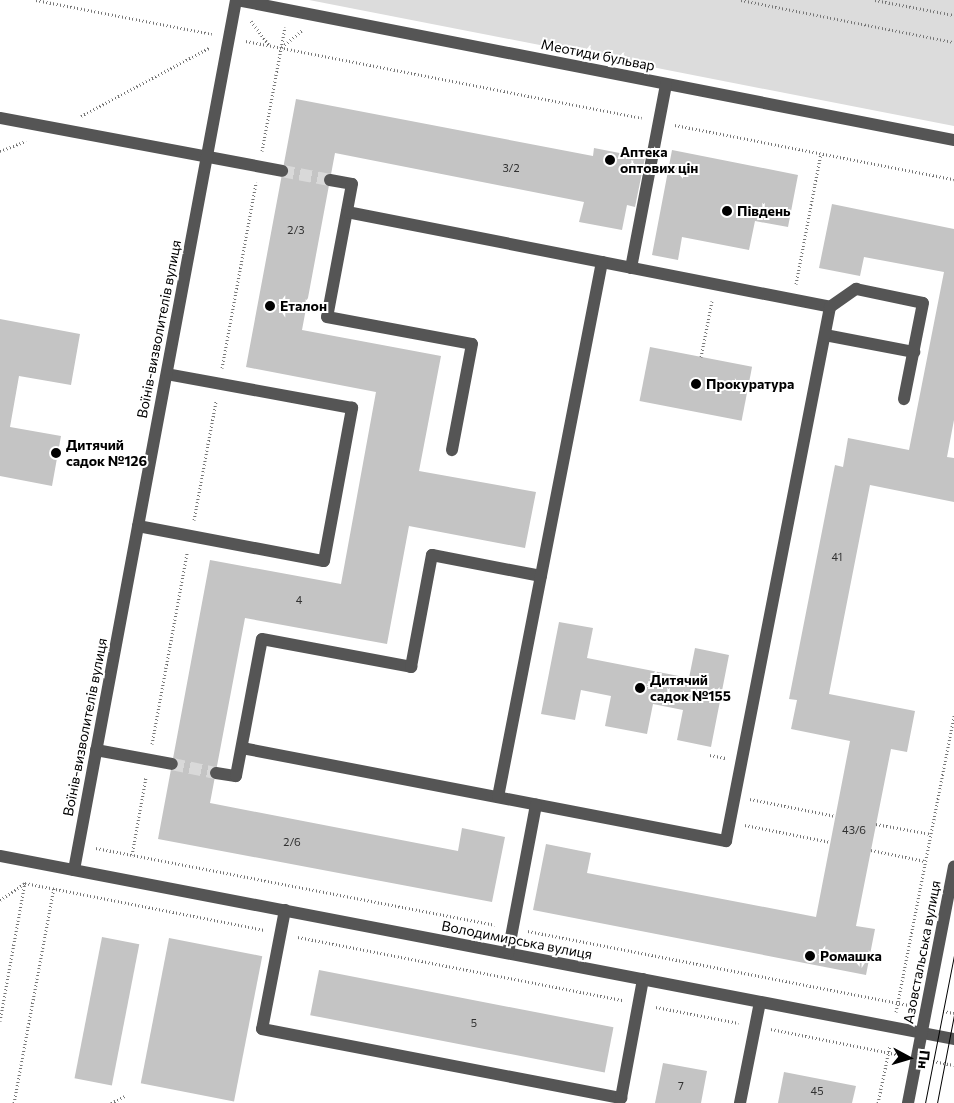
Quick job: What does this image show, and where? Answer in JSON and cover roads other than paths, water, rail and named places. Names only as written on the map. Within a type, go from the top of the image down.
[{"type":"street","name":"Воїнів-визволителів вулиця","points":[[74,870],[236,0]]},
{"type":"street","name":"Меотиди бульвар","points":[[236,0],[954,140]]},
{"type":"street","points":[[631,268],[666,84]]},
{"type":"street","points":[[0,118],[282,171]]},
{"type":"street","points":[[330,180],[352,184],[328,317],[472,344],[452,450]]},
{"type":"street","points":[[347,212],[830,307]]},
{"type":"street","points":[[498,797],[602,262]]},
{"type":"street","points":[[242,748],[726,841],[830,307],[856,289],[923,303],[904,400]]},
{"type":"street","points":[[825,335],[914,352]]},
{"type":"street","points":[[138,526],[324,560],[352,408],[166,374]]},
{"type":"street","points":[[216,773],[236,776],[262,639],[410,667],[432,555],[541,576]]},
{"type":"street","points":[[96,750],[172,764]]},
{"type":"street","points":[[508,954],[536,805]]},
{"type":"street","name":"Володимирська вулиця","points":[[0,856],[954,1039]]},
{"type":"street","name":"Азовстальська вулиця","points":[[908,1103],[954,866]]},
{"type":"street","points":[[285,910],[262,1029],[621,1098],[643,979]]},
{"type":"street","points":[[740,1103],[760,1002]]},
{"type":"tunnel","points":[[282,171],[330,180]]},
{"type":"tunnel","points":[[172,764],[216,773]]},
{"type":"tram line","points":[[925,1103],[954,955]]},
{"type":"tram line","points":[[937,1103],[954,1015]]},
{"type":"place","name":"Аптека оптових цін","points":[[610,160]]},
{"type":"place","name":"Південь","points":[[727,211]]},
{"type":"place","name":"Еталон","points":[[270,306]]},
{"type":"place","name":"Прокуратура","points":[[696,384]]},
{"type":"place","name":"Дитячий садок №126","points":[[56,453]]},
{"type":"place","name":"Дитячий садок №155","points":[[640,688]]},
{"type":"place","name":"Ромашка","points":[[810,956]]}]
